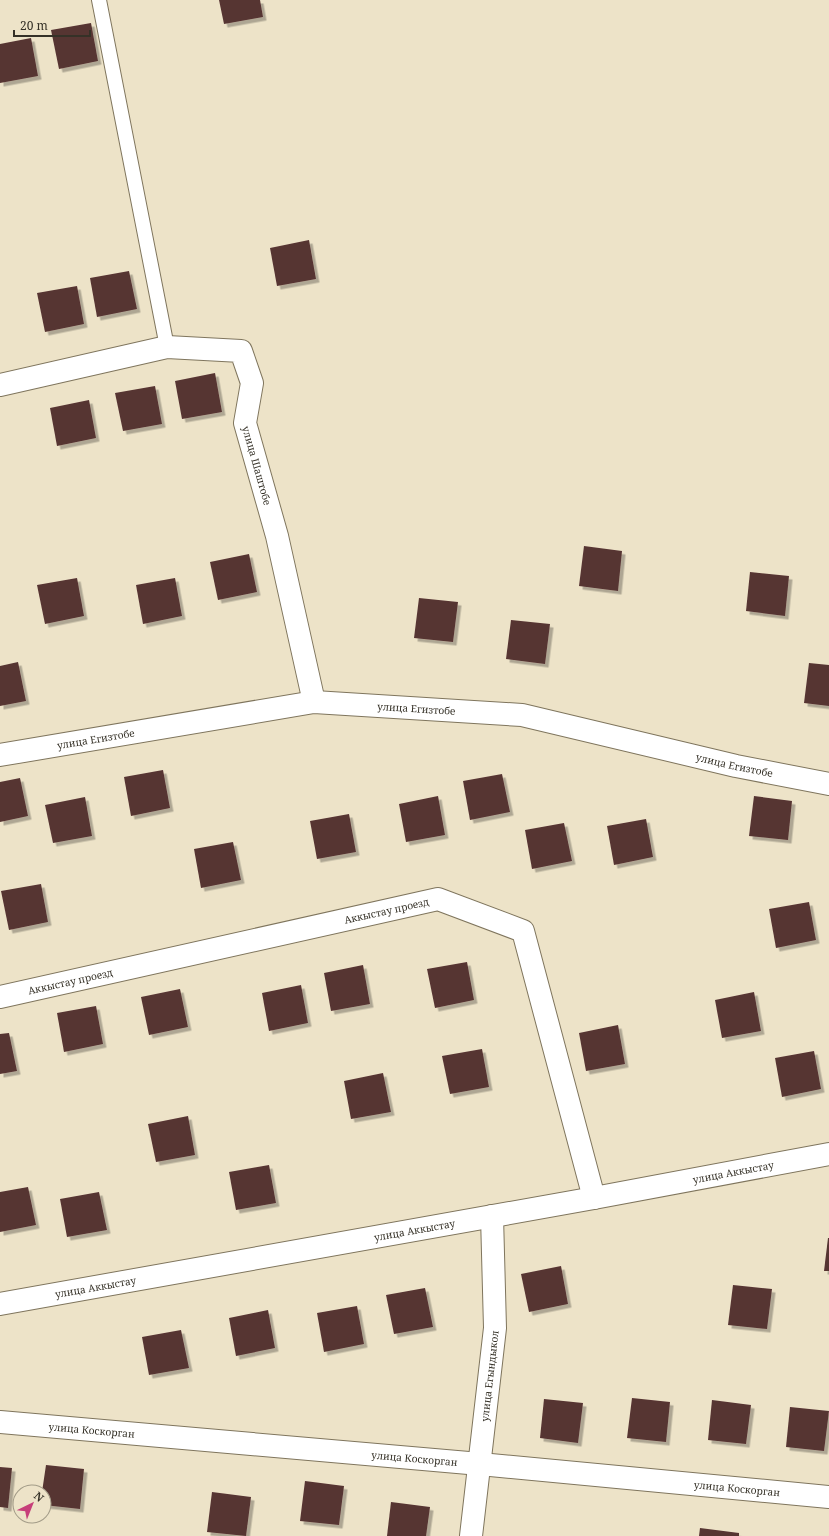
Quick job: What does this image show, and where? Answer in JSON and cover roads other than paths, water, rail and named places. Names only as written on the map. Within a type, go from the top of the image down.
[{"type":"street","name":"улица Шаштобе","points":[[0,385],[167,347],[240,351],[252,383],[244,423],[277,536],[314,702]]},
{"type":"street","name":"улица Егизтобе","points":[[0,755],[314,702],[522,715],[736,766],[829,784]]},
{"type":"street","name":"Аккыстау проезд","points":[[0,997],[438,899],[523,931],[594,1198]]},
{"type":"street","name":"улица Аккыстау","points":[[0,1304],[594,1198],[829,1154]]},
{"type":"street","name":"улица Егындыкол","points":[[471,1536],[496,1328],[492,1216]]},
{"type":"street","name":"улица Коскорган","points":[[0,1422],[480,1464],[829,1497]]},
{"type":"lane","points":[[99,0],[167,347]]}]
